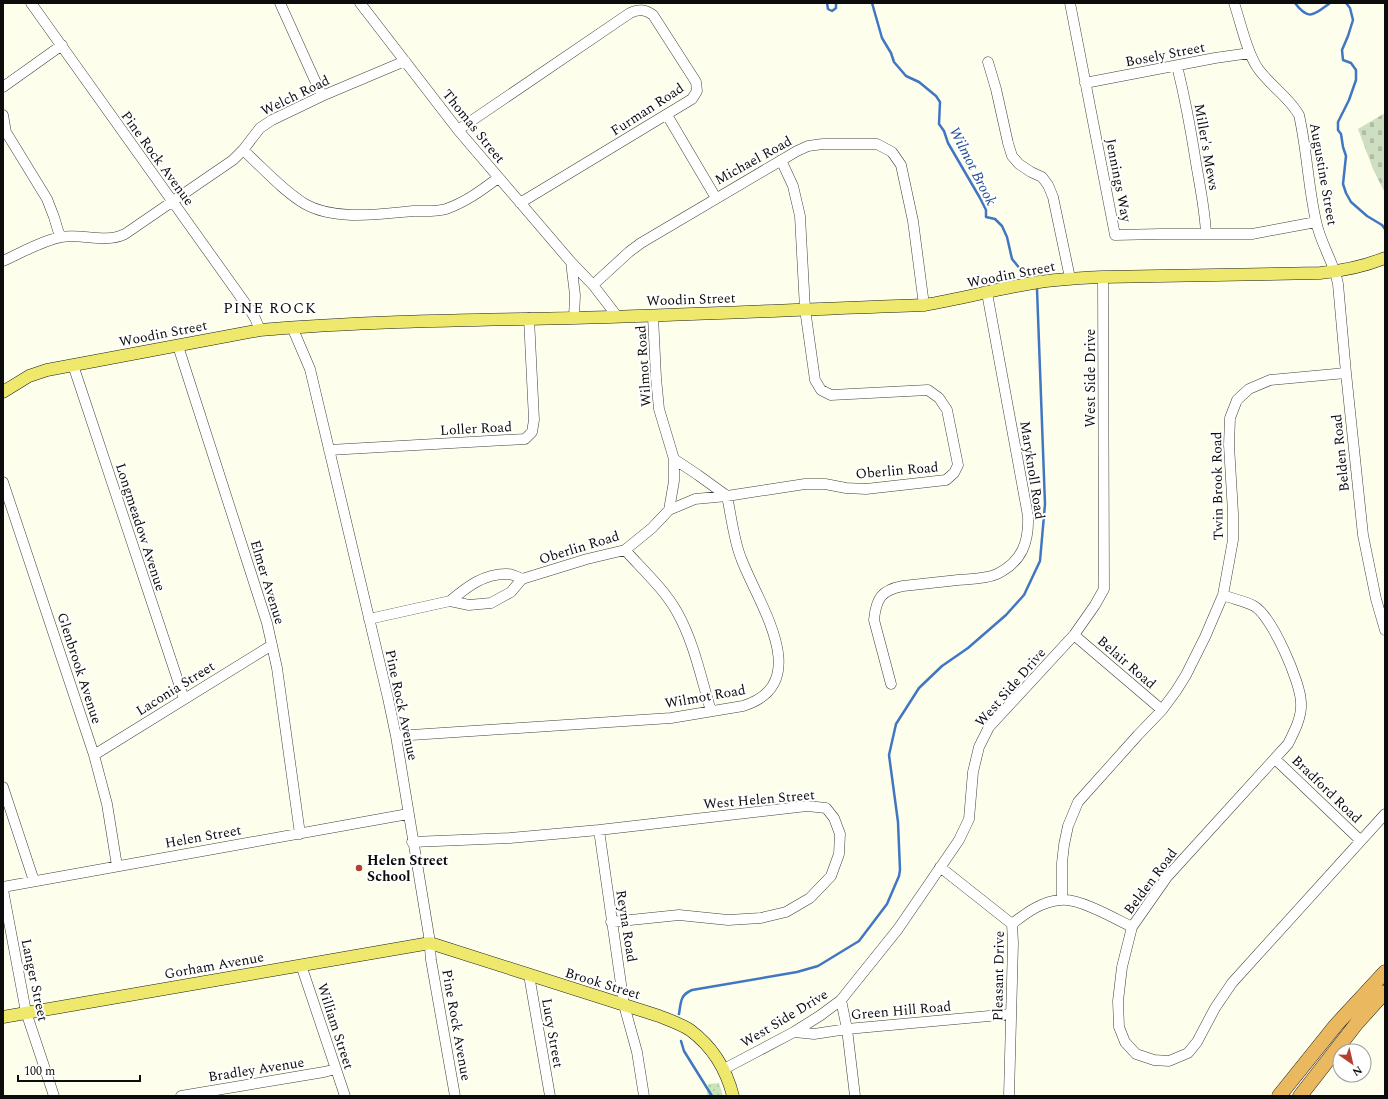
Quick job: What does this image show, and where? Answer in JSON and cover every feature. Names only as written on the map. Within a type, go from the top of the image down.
[{"type":"highway","points":[[1279,1096],[1336,1025],[1385,972]]},
{"type":"highway","points":[[1300,1096],[1357,1023],[1385,992]]},
{"type":"main road","name":"Woodin Street","points":[[3,392],[29,376],[47,370],[260,330],[292,327],[529,318],[653,316],[924,305],[1033,283],[1070,278],[1103,276],[1300,274],[1336,271],[1375,262],[1385,258]]},
{"type":"main road","name":"Gorham Avenue","points":[[3,1017],[430,943]]},
{"type":"main road","name":"Brook Street","points":[[430,943],[659,1016],[689,1030],[710,1048],[724,1069],[733,1096]]},
{"type":"street","name":"Pine Rock Avenue","points":[[31,3],[252,314],[260,330]]},
{"type":"street","points":[[280,3],[322,96]]},
{"type":"street","name":"Thomas Street","points":[[360,3],[458,130],[593,286],[617,316]]},
{"type":"street","name":"Jennings Way","points":[[1070,3],[1115,235],[1252,234],[1316,222]]},
{"type":"street","name":"Augustine Street","points":[[1234,3],[1256,66],[1260,72],[1290,102],[1299,115],[1316,222],[1325,250],[1336,271]]},
{"type":"street","name":"Furman Road","points":[[458,130],[630,13],[636,10],[648,11],[658,20],[696,82],[697,91],[692,99],[520,203]]},
{"type":"street","points":[[3,87],[62,45]]},
{"type":"street","name":"Bosely Street","points":[[1085,83],[1250,52]]},
{"type":"street","name":"Welch Road","points":[[60,237],[71,236],[108,239],[117,238],[125,234],[233,160],[260,128],[272,120],[322,96],[405,62]]},
{"type":"street","points":[[988,62],[1012,156],[1019,164],[1042,177],[1048,185],[1053,197],[1070,278]]},
{"type":"street","name":"Miller's Mews","points":[[1177,66],[1192,138],[1205,214],[1206,234]]},
{"type":"street","points":[[3,115],[5,133],[47,199],[60,237],[3,261]]},
{"type":"street","points":[[667,115],[716,198]]},
{"type":"street","name":"Michael Road","points":[[593,286],[629,252],[641,243],[797,151],[808,146],[823,144],[877,144],[892,152],[901,165],[913,221],[924,305]]},
{"type":"street","points":[[243,150],[289,192],[306,204],[328,212],[356,215],[444,209],[475,196],[498,178]]},
{"type":"street","name":"Oberlin Road","points":[[369,619],[450,601],[469,605],[491,603],[511,592],[522,579],[587,559],[625,550],[652,528],[669,510],[695,499],[727,496],[805,484],[825,484],[846,488],[866,489],[946,480],[954,473],[958,465],[948,410],[939,398],[928,390],[831,395],[821,390],[815,380],[805,310],[799,209],[793,186],[781,160]]},
{"type":"street","points":[[571,262],[575,295],[574,318]]},
{"type":"street","name":"Belden Road","points":[[1336,271],[1363,535],[1376,599],[1385,630]]},
{"type":"street","name":"West Side Drive","points":[[724,1069],[794,1032],[841,1000],[898,929],[959,840],[969,819],[973,772],[979,748],[989,727],[1074,635],[1095,605],[1104,589],[1103,276]]},
{"type":"street","name":"Maryknoll Road","points":[[891,684],[874,620],[875,610],[879,598],[893,588],[980,578],[996,574],[1013,563],[1024,548],[1029,531],[1028,516],[987,293]]},
{"type":"street","name":"Wilmot Road","points":[[653,316],[659,409],[674,459],[674,481],[669,510]]},
{"type":"street","name":"Loller Road","points":[[329,450],[525,439],[532,432],[534,420],[529,318]]},
{"type":"street","name":"Pine Rock Avenue","points":[[292,327],[310,370],[388,698],[396,736],[412,842],[430,943],[431,960],[455,1096]]},
{"type":"street","name":"Elmer Avenue","points":[[178,346],[267,623],[277,668],[300,834]]},
{"type":"street","name":"Longmeadow Avenue","points":[[73,365],[184,698]]},
{"type":"street","name":"Twin Brook Road","points":[[1062,899],[1062,863],[1064,845],[1068,826],[1078,802],[1162,710],[1186,675],[1205,637],[1223,595],[1233,540],[1229,445],[1230,418],[1237,400],[1249,389],[1270,380],[1346,373]]},
{"type":"street","points":[[674,459],[727,496]]},
{"type":"street","name":"Glenbrook Avenue","points":[[3,482],[94,755],[107,804],[117,866]]},
{"type":"street","name":"Wilmot Road","points":[[396,736],[671,718],[743,706],[752,703],[765,695],[776,682],[779,663],[776,644],[769,617],[740,557],[727,496]]},
{"type":"street","points":[[625,550],[657,585],[676,612],[688,636],[710,712]]},
{"type":"street","name":"Oberlin Road","points":[[450,601],[470,584],[488,576],[509,574],[522,579]]},
{"type":"street","name":"Belden Road","points":[[1223,595],[1255,606],[1265,615],[1280,642],[1297,683],[1301,704],[1297,724],[1288,744],[1167,877],[1132,927],[1122,967],[1118,1001],[1119,1027],[1125,1042],[1136,1054],[1154,1060],[1169,1061],[1188,1053],[1197,1042],[1215,1008],[1232,983],[1385,814]]},
{"type":"street","name":"Belair Road","points":[[1074,635],[1162,710]]},
{"type":"street","name":"Laconia Street","points":[[94,755],[272,645]]},
{"type":"street","name":"Bradford Road","points":[[1275,758],[1360,840]]},
{"type":"street","points":[[3,787],[34,881]]},
{"type":"street","name":"West Helen Street","points":[[412,842],[510,838],[599,830],[807,806],[826,808],[834,818],[840,834],[839,854],[831,876],[810,898],[786,912],[761,918],[728,920],[679,915],[611,922]]},
{"type":"street","name":"Helen Street","points":[[3,887],[408,814]]},
{"type":"street","name":"Reyna Road","points":[[599,830],[624,1005],[637,1052],[644,1096]]},
{"type":"street","name":"Pleasant Drive","points":[[940,867],[1012,924],[1009,1096]]},
{"type":"street","name":"Langer Street","points":[[3,890],[26,1012],[54,1096]]},
{"type":"street","points":[[1012,924],[1027,912],[1047,903],[1062,899],[1082,904],[1132,927]]},
{"type":"street","name":"William Street","points":[[301,965],[345,1096]]},
{"type":"street","name":"Lucy Street","points":[[529,975],[550,1096]]},
{"type":"street","points":[[841,1000],[847,1028],[854,1096]]},
{"type":"street","name":"Green Hill Road","points":[[794,1032],[814,1034],[847,1028],[1011,1014]]},
{"type":"street","name":"Bradley Avenue","points":[[181,1096],[336,1069]]},
{"type":"green space","points":[[1385,113],[1385,193],[1373,169],[1358,129]]},
{"type":"green space","points":[[719,1083],[723,1096],[707,1096],[708,1084]]},
{"type":"waterway","name":"Wilmot Brook","points":[[827,3],[828,9],[832,11],[836,8],[836,3]]},
{"type":"waterway","name":"Wilmot Brook","points":[[872,3],[882,38],[891,53],[894,62],[906,76],[919,82],[936,96],[940,102],[939,124],[944,131],[948,143],[980,198],[986,210],[986,217],[995,219],[1002,226],[1007,237],[1012,259],[1026,276]]},
{"type":"waterway","points":[[1295,3],[1304,13],[1308,14],[1316,13],[1330,3]]},
{"type":"waterway","points":[[1346,3],[1350,8],[1353,20],[1342,50],[1343,60],[1351,63],[1356,70],[1356,80],[1349,100],[1338,122],[1338,130],[1341,134],[1346,156],[1343,184],[1351,202],[1367,216],[1382,225],[1385,229]]},
{"type":"waterway","points":[[679,1014],[683,997],[692,990],[797,972],[818,966],[859,941],[887,904],[899,876],[900,870],[898,822],[889,755],[896,724],[919,688],[942,666],[968,648],[1006,615],[1024,595],[1040,561],[1045,504],[1037,289]]},
{"type":"waterway","name":"Wilmot Brook","points":[[681,1041],[684,1051],[712,1096]]},
{"type":"place","name":"Helen Street School","points":[[359,868]]},
{"type":"district","name":"PINE ROCK","points":[[270,308]]}]
